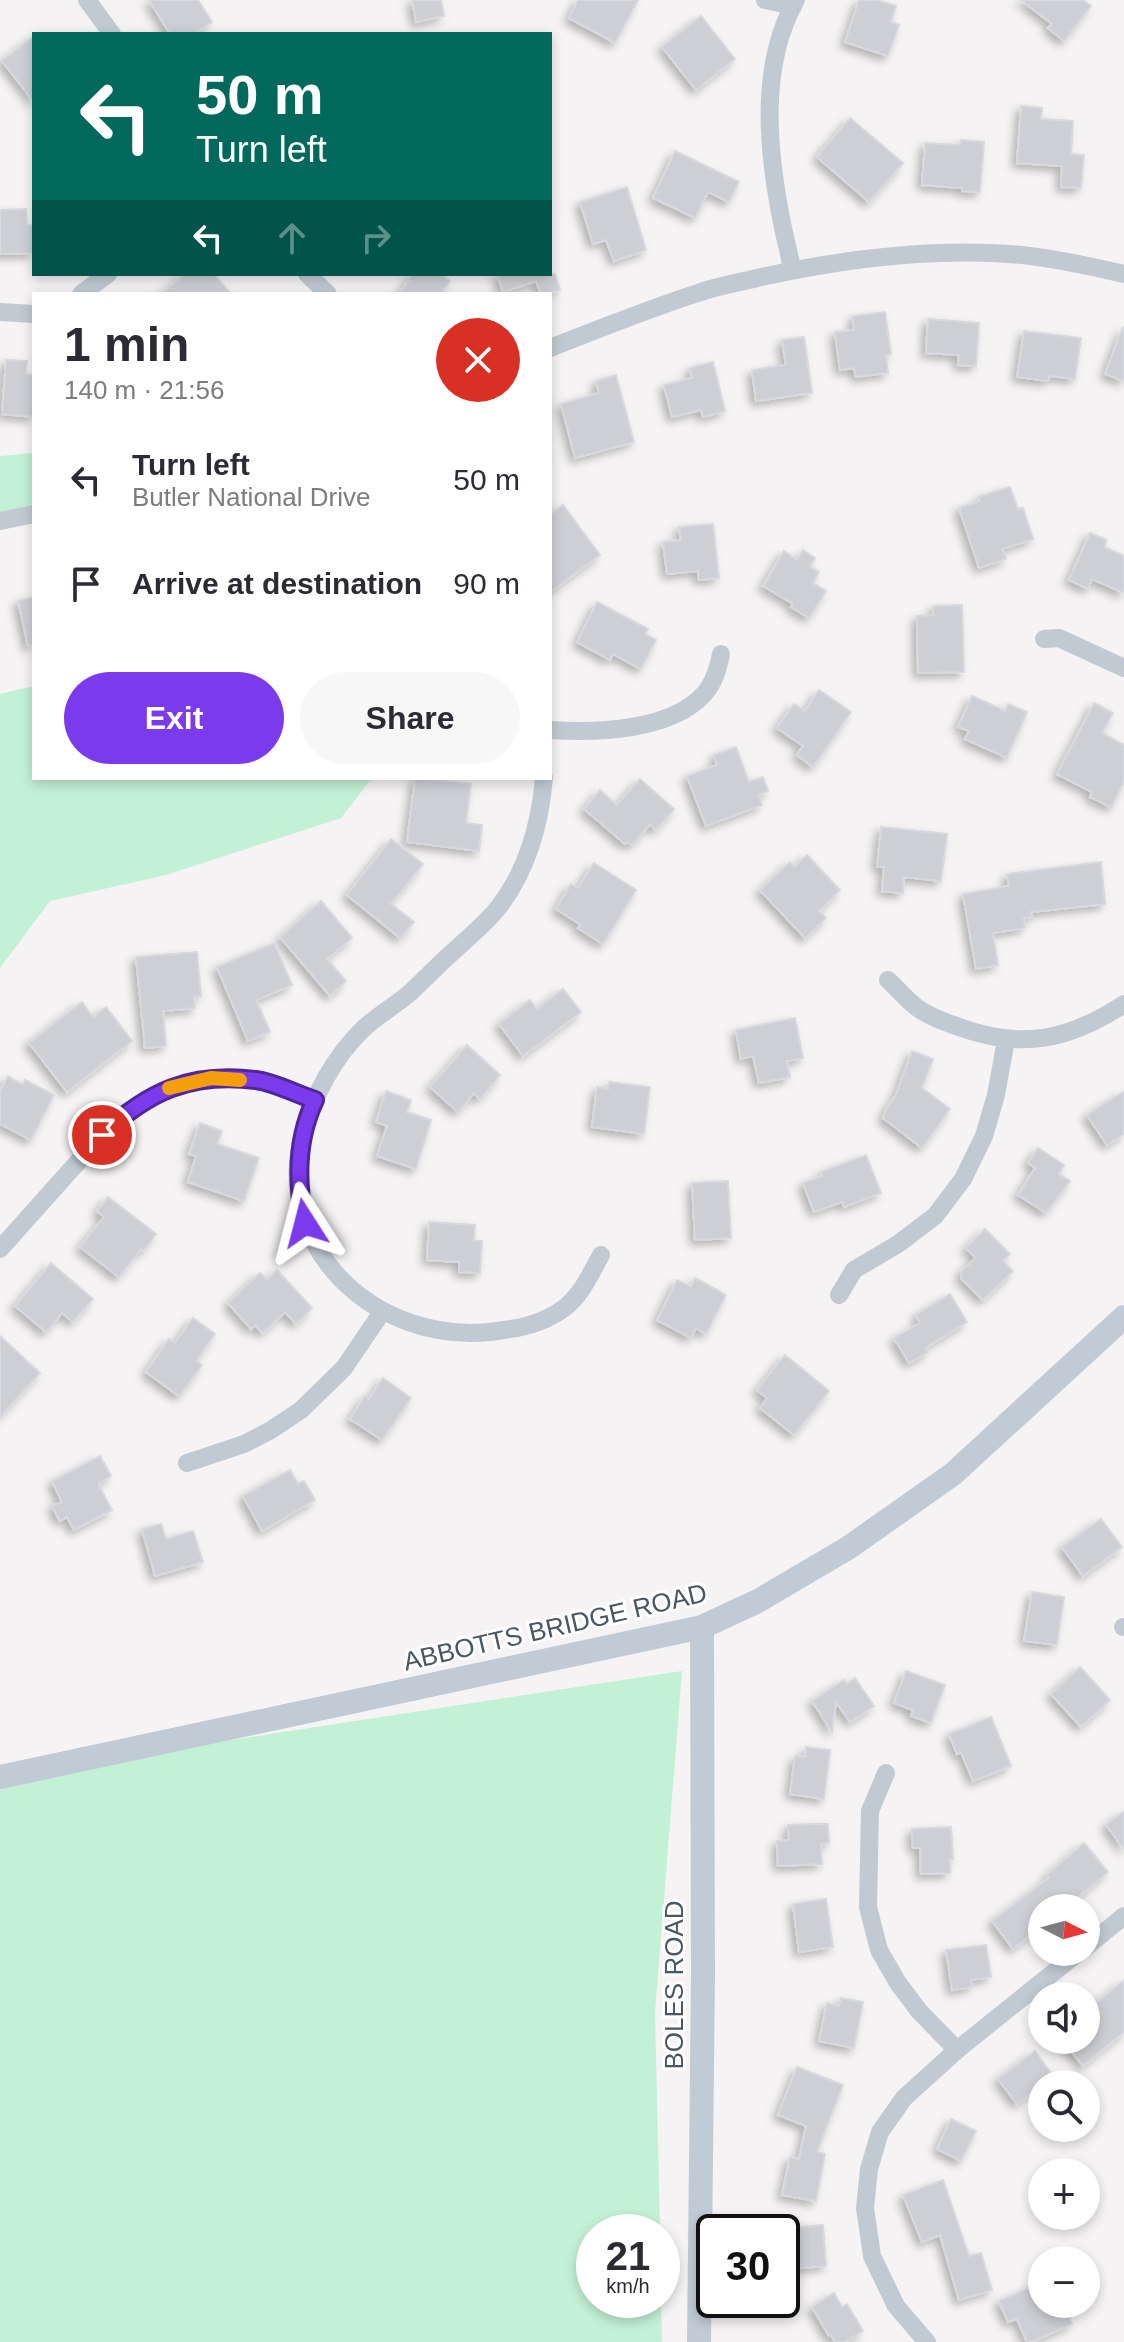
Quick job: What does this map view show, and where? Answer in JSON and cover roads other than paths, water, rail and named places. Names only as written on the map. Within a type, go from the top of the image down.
[{"type":"main road","name":"ABBOTTS BRIDGE ROAD","points":[[0,1777],[702,1627],[758,1601],[848,1548],[953,1474],[1124,1317]]},
{"type":"main road","name":"BOLES ROAD","points":[[699,2342],[703,1974],[702,1627]]},
{"type":"street","points":[[87,0],[111,32]]},
{"type":"street","points":[[765,0],[794,3],[782,28],[775,56],[770,103],[776,188],[792,270]]},
{"type":"street","points":[[552,347],[701,292],[792,270],[898,256],[970,252],[1046,258],[1124,274]]},
{"type":"street","points":[[84,292],[105,276]]},
{"type":"street","points":[[309,276],[326,292]]},
{"type":"street","points":[[0,312],[32,314]]},
{"type":"street","points":[[0,521],[32,514]]},
{"type":"street","points":[[1044,639],[1059,638],[1124,668]]},
{"type":"street","points":[[552,730],[611,731],[640,726],[672,715],[692,705],[705,693],[716,675],[721,654]]},
{"type":"street","points":[[544,780],[533,838],[517,879],[497,909],[410,992],[362,1030],[332,1068],[302,1134],[298,1165],[299,1196],[305,1223],[316,1249],[335,1273],[382,1312],[427,1328],[460,1334],[516,1329],[538,1323],[565,1308],[585,1284],[601,1255]]},
{"type":"street","points":[[888,980],[916,1007],[929,1014],[975,1033],[1006,1040],[1053,1037],[1079,1029],[1124,1004]]},
{"type":"street","points":[[839,1295],[854,1270],[898,1244],[935,1216],[963,1179],[984,1136],[996,1095],[1006,1040]]},
{"type":"street","points":[[0,1249],[113,1124],[125,1113],[164,1090],[211,1078],[257,1080],[315,1100]]},
{"type":"street","points":[[187,1463],[244,1444],[301,1410],[344,1368],[382,1312]]},
{"type":"street","points":[[886,1773],[870,1811],[868,1907],[879,1950],[919,2011],[957,2050]]},
{"type":"street","points":[[1100,1936],[1124,1916]]},
{"type":"street","points":[[927,2342],[896,2306],[872,2256],[865,2208],[869,2169],[880,2132],[904,2098],[957,2050],[1062,1966]]}]
